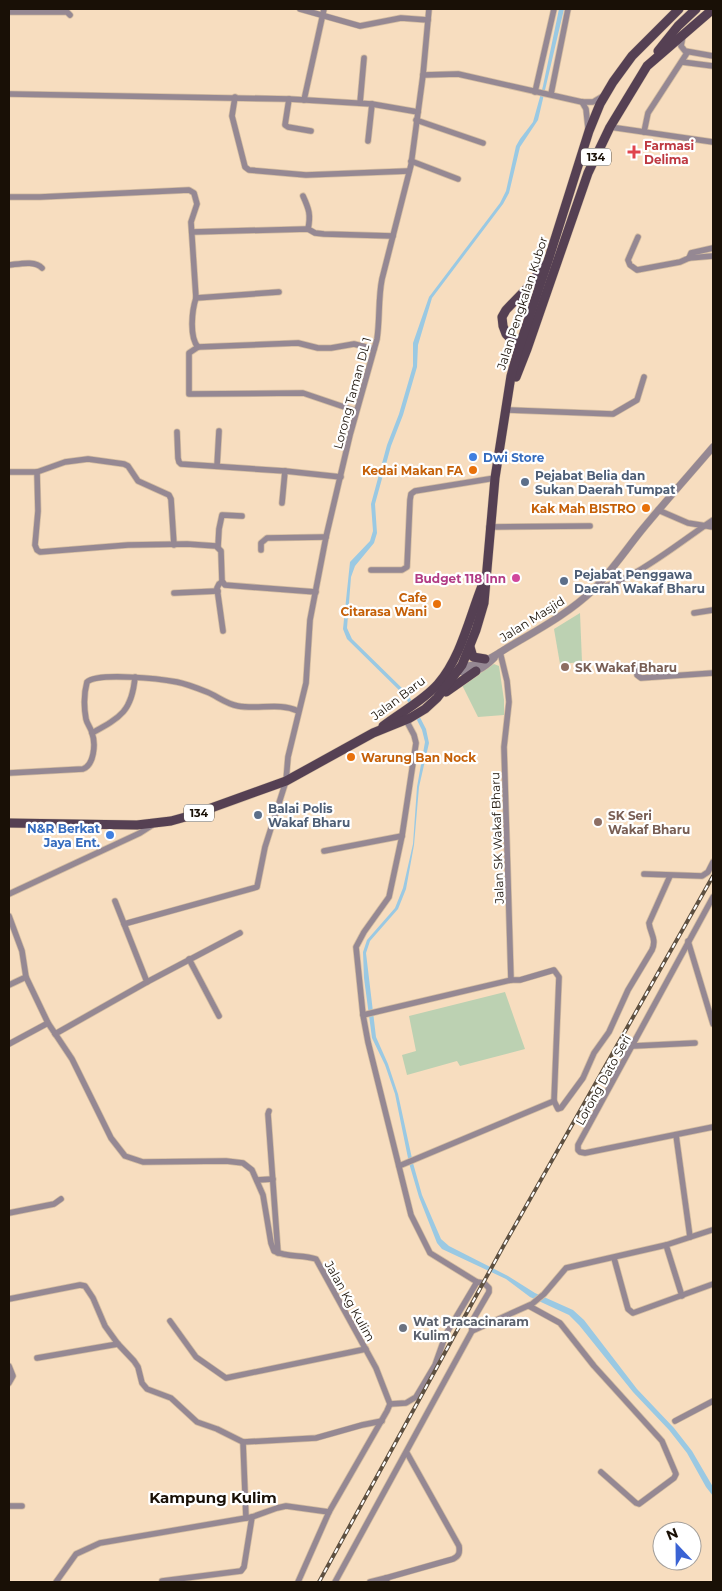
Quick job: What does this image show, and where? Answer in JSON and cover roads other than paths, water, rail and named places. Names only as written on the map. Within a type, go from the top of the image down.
[{"type":"main road","name":"Jalan Pengkalan Kubor","points":[[508,396],[511,376],[521,342],[589,132],[607,93],[632,56],[679,9]]},
{"type":"main road","name":"Jalan Pengkalan Kubor","points":[[632,56],[687,9]]},
{"type":"main road","name":"Jalan Pengkalan Kubor","points":[[508,396],[531,338],[588,173],[610,128],[647,66],[678,26],[696,9]]},
{"type":"main road","name":"Jalan Pengkalan Kubor","points":[[647,66],[713,9]]},
{"type":"main road","points":[[531,338],[521,342],[512,340],[506,334],[502,317],[506,310],[531,284],[549,258]]},
{"type":"main road","name":"Jalan Baru","points":[[373,733],[406,720],[437,698],[459,667],[470,647],[484,603],[489,527],[508,396]]},
{"type":"main road","name":"Jalan Baru","points":[[373,733],[418,701],[444,676],[459,647],[485,579]]},
{"type":"main road","points":[[444,676],[459,667],[459,647]]},
{"type":"main road","points":[[470,647],[474,657],[485,660]]},
{"type":"main road","points":[[437,698],[476,671]]},
{"type":"main road","name":"134","points":[[9,823],[154,824],[189,816],[286,781],[373,733]]},
{"type":"street","points":[[300,9],[323,11],[360,26],[401,18],[428,20]]},
{"type":"street","name":"Lorong Taman DL 1","points":[[124,924],[257,887],[265,847],[286,781],[288,757],[306,682],[310,620],[326,537],[356,411],[374,349],[379,326],[379,294],[410,171],[423,75],[429,9]]},
{"type":"street","points":[[537,92],[554,9]]},
{"type":"street","points":[[549,94],[568,9]]},
{"type":"street","points":[[304,100],[323,11]]},
{"type":"street","points":[[9,12],[68,12],[70,14]]},
{"type":"street","points":[[684,34],[681,46],[687,53],[713,56]]},
{"type":"street","points":[[644,132],[648,113],[687,53]]},
{"type":"street","points":[[360,103],[364,58]]},
{"type":"street","points":[[682,62],[713,66]]},
{"type":"street","points":[[423,75],[458,74],[582,102],[593,102],[607,93]]},
{"type":"street","points":[[9,94],[289,99],[372,104],[418,112]]},
{"type":"street","points":[[234,97],[232,116],[244,163],[249,170],[306,175],[410,171]]},
{"type":"street","points":[[289,99],[285,125],[311,131]]},
{"type":"street","points":[[582,102],[588,114],[589,132]]},
{"type":"street","points":[[368,141],[372,104]]},
{"type":"street","points":[[416,120],[483,143]]},
{"type":"street","points":[[610,128],[713,142]]},
{"type":"street","points":[[411,161],[458,179]]},
{"type":"street","points":[[9,197],[189,190],[194,193],[197,204],[192,216],[196,298],[192,309],[193,340],[198,347]]},
{"type":"street","points":[[303,196],[311,215],[308,229]]},
{"type":"street","points":[[192,232],[308,229],[315,233],[324,234],[393,236]]},
{"type":"street","points":[[638,237],[628,260],[633,268],[637,270],[680,262],[689,258],[713,256]]},
{"type":"street","points":[[689,258],[691,253],[713,248]]},
{"type":"street","points":[[9,264],[35,264],[42,268]]},
{"type":"street","points":[[196,298],[279,292]]},
{"type":"street","points":[[356,411],[303,393],[189,394],[189,353],[198,347],[298,343],[318,348],[354,344],[374,349]]},
{"type":"street","points":[[505,410],[613,414],[637,400],[644,377]]},
{"type":"street","points":[[217,466],[219,431]]},
{"type":"street","points":[[177,432],[178,462],[181,464],[341,477]]},
{"type":"street","name":"Jalan Masjid","points":[[459,667],[474,665],[500,652],[568,611],[594,589],[658,510],[713,448]]},
{"type":"street","points":[[9,472],[37,472],[76,460],[88,459],[116,461],[124,464],[128,466],[138,481],[169,495],[171,499],[174,545]]},
{"type":"street","points":[[282,503],[285,471]]},
{"type":"street","points":[[37,472],[38,511],[35,545],[40,552],[128,545],[218,547]]},
{"type":"street","points":[[371,570],[402,570],[407,567],[410,500],[411,494],[415,491],[495,478]]},
{"type":"street","points":[[658,510],[688,523],[713,527]]},
{"type":"street","points":[[223,631],[218,591],[219,584],[222,582],[221,551],[218,547],[219,529],[222,516],[242,516]]},
{"type":"street","points":[[594,589],[607,587],[620,580],[661,556],[713,520]]},
{"type":"street","points":[[489,527],[590,526]]},
{"type":"street","points":[[261,550],[262,540],[267,538],[326,537]]},
{"type":"street","points":[[222,582],[228,586],[316,592]]},
{"type":"street","points":[[174,593],[218,591]]},
{"type":"street","points":[[694,613],[713,610]]},
{"type":"street","name":"Jalan Masjid","points":[[476,671],[488,664],[500,652]]},
{"type":"street","name":"Jalan SK Wakaf Bharu","points":[[500,652],[507,681],[509,702],[504,747],[511,980]]},
{"type":"street","points":[[638,664],[637,675],[641,678],[713,674]]},
{"type":"street","points":[[459,667],[470,672],[476,671]]},
{"type":"street","points":[[92,733],[120,716],[129,706],[134,694],[136,677]]},
{"type":"street","points":[[9,773],[87,768],[92,759],[94,746],[92,733],[85,717],[85,688],[87,682],[95,678],[136,677],[178,682],[209,693],[235,706],[250,708],[277,705],[288,706],[298,710]]},
{"type":"street","points":[[335,1582],[472,1331],[471,1323],[489,1292],[489,1288],[484,1283],[477,1282],[430,1254],[411,1215],[368,1042],[356,947],[364,932],[390,898],[402,836],[416,743],[406,720]]},
{"type":"street","points":[[9,894],[140,833],[154,824]]},
{"type":"street","points":[[324,852],[402,836]]},
{"type":"street","points":[[644,874],[702,876],[708,872],[713,862]]},
{"type":"street","points":[[365,1015],[511,980],[520,980],[554,970],[559,977],[554,1101],[558,1109],[562,1108],[583,1078],[594,1053],[608,1032],[628,990],[655,944],[649,929],[649,923],[670,876]]},
{"type":"street","name":"Lorong Dato Seri","points":[[713,897],[578,1145],[578,1150],[585,1153],[713,1127]]},
{"type":"street","points":[[114,902],[147,982]]},
{"type":"street","points":[[9,916],[22,951],[26,977],[48,1023],[72,1059],[111,1138],[125,1156],[143,1162],[226,1161],[243,1163],[252,1170],[263,1195],[270,1243],[274,1251],[278,1253]]},
{"type":"street","points":[[55,1034],[189,959],[240,933]]},
{"type":"street","points":[[688,941],[713,1024]]},
{"type":"street","points":[[189,959],[219,1016]]},
{"type":"street","points":[[9,985],[26,977]]},
{"type":"street","points":[[9,1044],[48,1023]]},
{"type":"street","points":[[633,1046],[695,1043]]},
{"type":"street","points":[[399,1166],[554,1101]]},
{"type":"street","points":[[269,1111],[278,1253]]},
{"type":"street","points":[[676,1135],[690,1237]]},
{"type":"street","points":[[257,1180],[272,1178]]},
{"type":"street","points":[[9,1213],[54,1204],[61,1199]]},
{"type":"street","points":[[472,1331],[530,1305],[544,1294],[566,1268],[666,1245],[713,1231]]},
{"type":"street","points":[[666,1245],[682,1296]]},
{"type":"street","name":"Jalan Kg Kulim","points":[[278,1253],[291,1256],[308,1256],[316,1260],[376,1368],[390,1404]]},
{"type":"street","points":[[614,1258],[630,1312],[636,1313],[713,1284]]},
{"type":"street","points":[[298,1582],[330,1512],[390,1404],[406,1404],[416,1397],[435,1365],[446,1334],[477,1282]]},
{"type":"street","points":[[9,1299],[80,1285],[84,1286],[93,1298],[105,1326],[138,1367],[142,1383],[147,1389],[171,1398],[197,1422],[218,1429],[244,1442],[316,1438],[382,1421]]},
{"type":"street","points":[[530,1305],[560,1324],[594,1366],[662,1441],[676,1474],[674,1478],[639,1504],[601,1472]]},
{"type":"street","points":[[170,1321],[196,1357],[226,1378],[366,1349]]},
{"type":"street","points":[[37,1358],[118,1344]]},
{"type":"street","points":[[9,1366],[13,1376],[9,1383]]},
{"type":"street","points":[[674,1421],[713,1401]]},
{"type":"street","points":[[162,1581],[241,1571],[244,1567],[249,1518],[244,1442]]},
{"type":"street","points":[[370,1582],[386,1580],[453,1559],[458,1556],[460,1551],[459,1546],[406,1453]]},
{"type":"street","points":[[9,1506],[22,1506]]},
{"type":"street","points":[[56,1582],[76,1554],[93,1545],[249,1518],[286,1506],[330,1512]]},
{"type":"water","points":[[559,9],[564,9],[538,120],[520,147],[509,193],[503,204],[432,298],[418,345],[417,367],[403,415],[391,446],[375,504],[377,533],[374,543],[355,566],[351,577],[347,628],[352,639],[408,694],[426,729],[429,743],[419,787],[414,845],[406,889],[398,909],[370,941],[366,953],[376,1037],[398,1094],[422,1195],[441,1239],[449,1246],[508,1276],[535,1293],[573,1310],[584,1320],[637,1389],[674,1428],[692,1451],[713,1487],[713,1496],[687,1453],[669,1430],[633,1392],[569,1315],[530,1297],[506,1279],[442,1249],[437,1243],[419,1197],[409,1163],[395,1094],[385,1065],[372,1038],[364,978],[363,952],[367,940],[395,908],[403,888],[413,844],[417,787],[425,742],[422,730],[405,696],[347,639],[343,629],[350,562],[370,541],[373,531],[371,504],[387,445],[399,414],[413,366],[413,343],[429,297],[500,203],[506,191],[516,146],[533,122],[543,86]]},
{"type":"railway","points":[[319,1582],[504,1245],[713,876]]},
{"type":"place","name":"Farmasi Delima","points":[[634,152]]},
{"type":"place","name":"Dwi Store","points":[[473,457]]},
{"type":"place","name":"Kedai Makan FA","points":[[473,470]]},
{"type":"place","name":"Pejabat Belia dan Sukan Daerah Tumpat","points":[[525,482]]},
{"type":"place","name":"Kak Mah BISTRO","points":[[646,508]]},
{"type":"place","name":"Budget 118 Inn","points":[[516,578]]},
{"type":"place","name":"Pejabat Penggawa Daerah Wakaf Bharu","points":[[564,581]]},
{"type":"place","name":"Cafe Citarasa Wani","points":[[437,604]]},
{"type":"place","name":"SK Wakaf Bharu","points":[[565,667]]},
{"type":"place","name":"Warung Ban Nock","points":[[351,757]]},
{"type":"place","name":"Balai Polis Wakaf Bharu","points":[[258,815]]},
{"type":"place","name":"SK Seri Wakaf Bharu","points":[[598,822]]},
{"type":"place","name":"N&R Berkat Jaya Ent.","points":[[110,835]]},
{"type":"place","name":"Wat Pracacinaram Kulim","points":[[403,1328]]},
{"type":"district","name":"Kampung Kulim","points":[[213,1497]]}]
